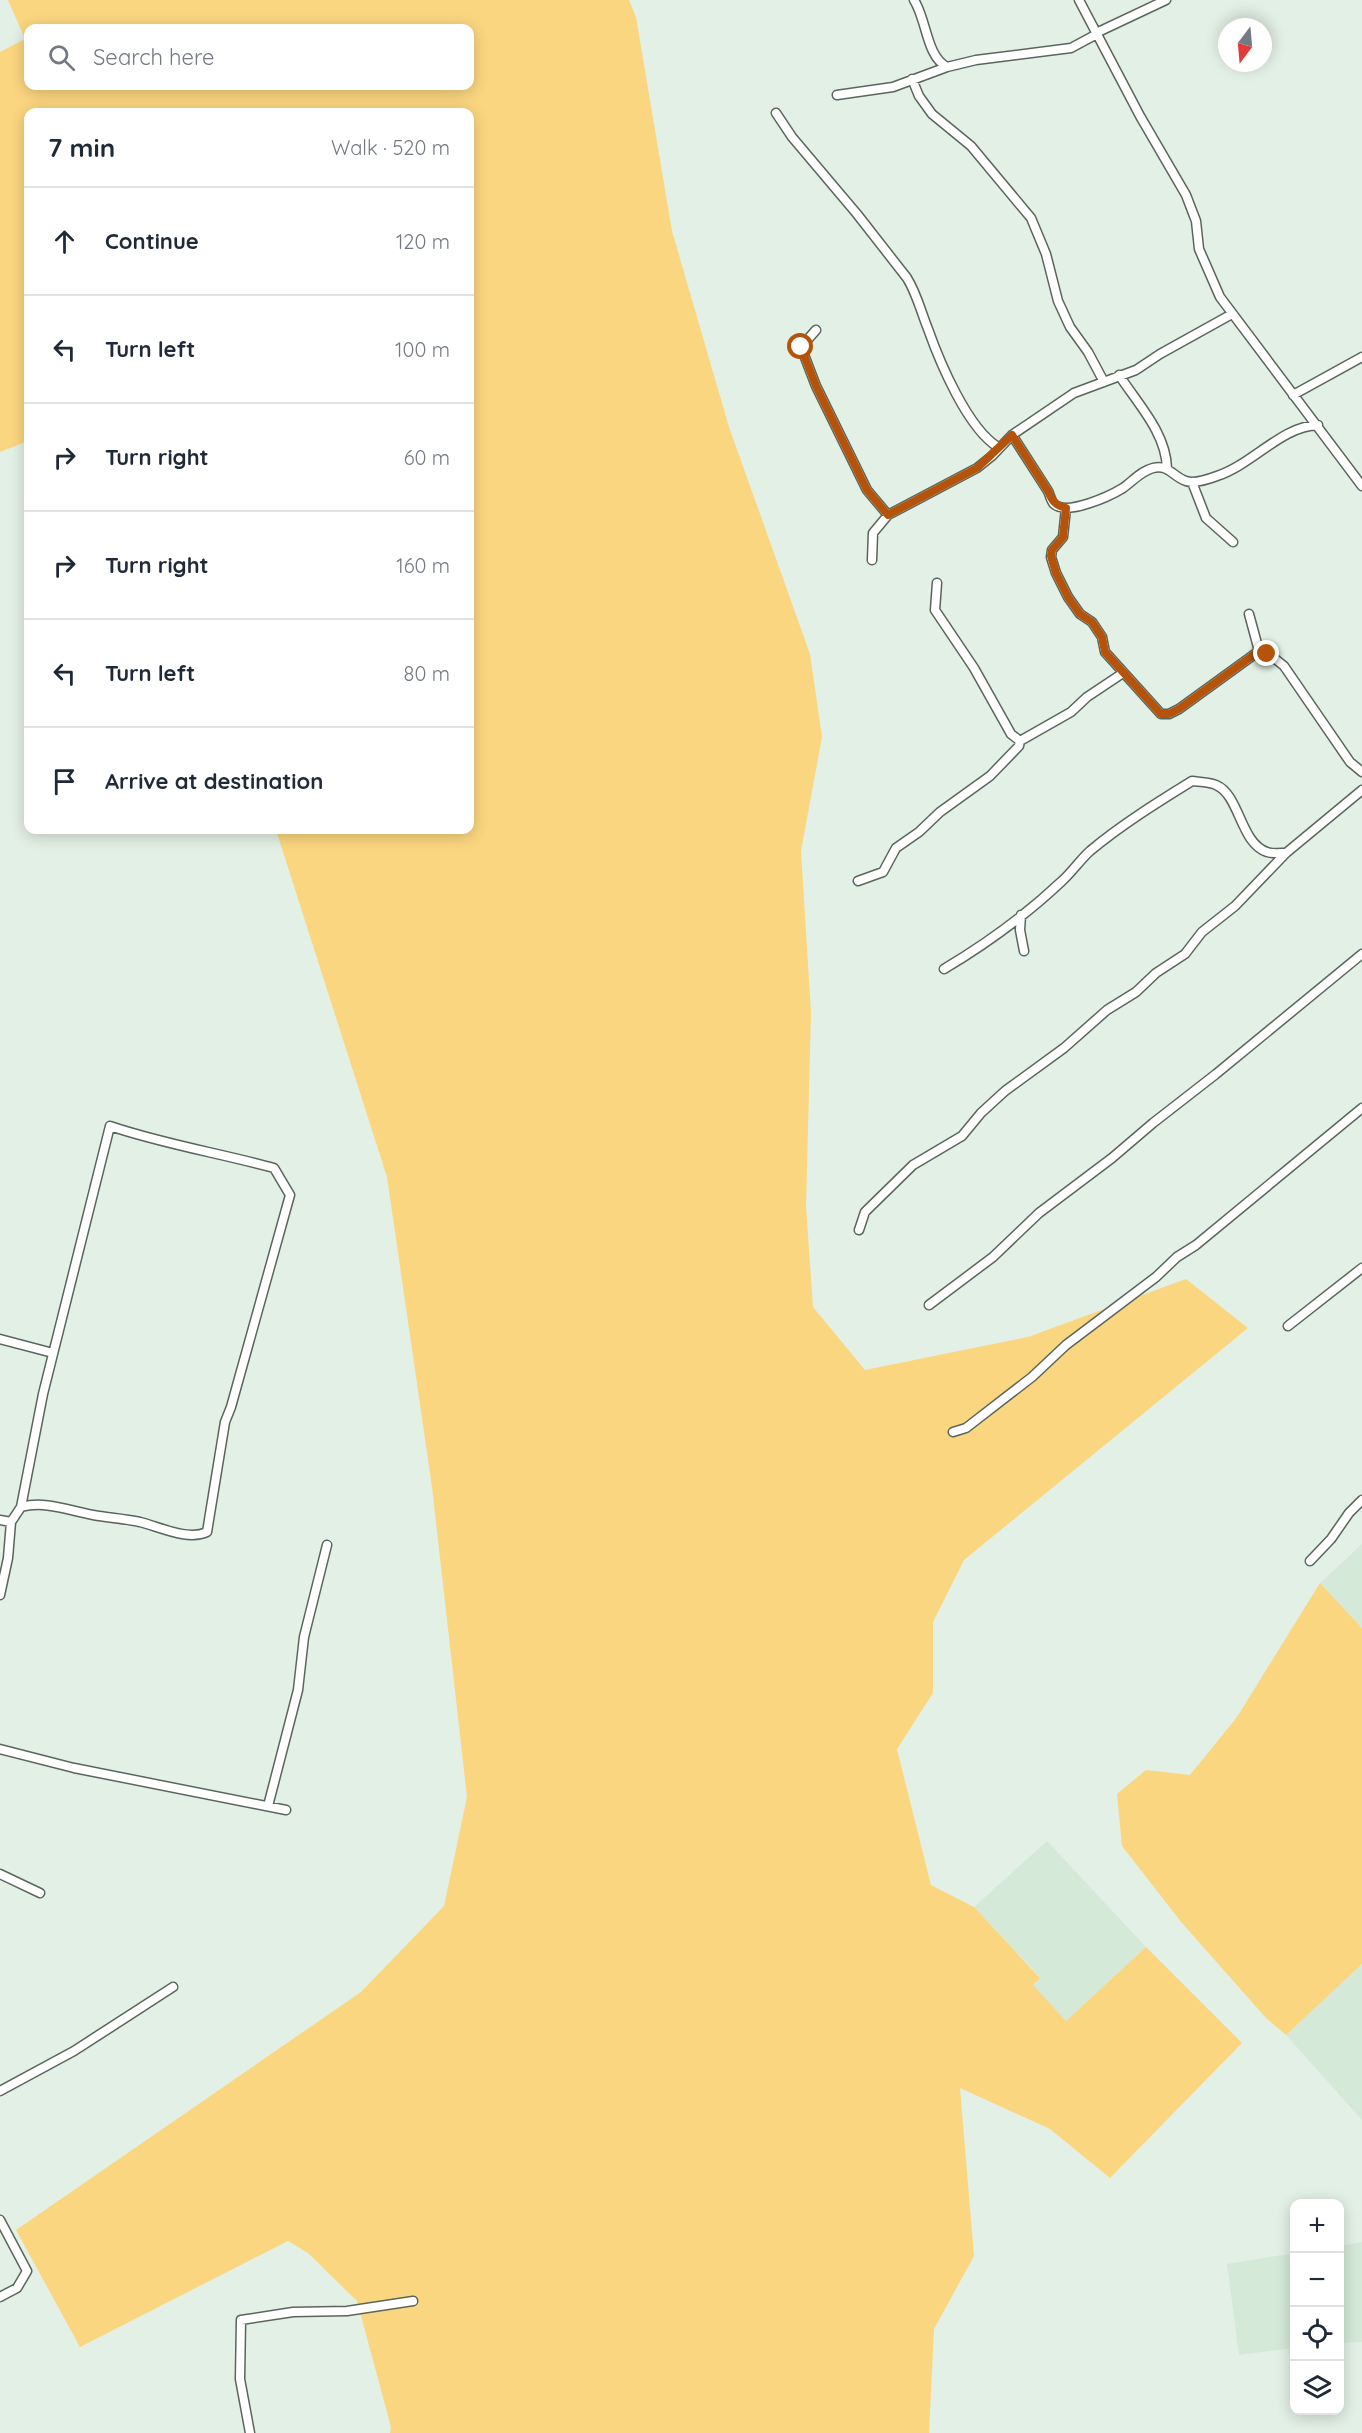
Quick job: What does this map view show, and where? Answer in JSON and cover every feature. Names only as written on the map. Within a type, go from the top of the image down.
[{"type":"street","points":[[914,0],[928,32],[933,56],[946,67]]},
{"type":"street","points":[[1079,0],[1166,163],[1186,195],[1196,221],[1199,249],[1220,297],[1362,486]]},
{"type":"street","points":[[837,95],[892,87],[946,67],[976,60],[1071,48],[1166,0]]},
{"type":"street","points":[[912,79],[919,96],[932,114],[971,146],[1031,218],[1046,254],[1058,301],[1070,327],[1088,352],[1104,382]]},
{"type":"street","points":[[776,113],[792,137],[857,214],[914,288],[928,331],[952,384],[979,431],[998,447]]},
{"type":"street","points":[[872,560],[873,533],[888,515],[977,468],[1012,435],[1074,393],[1136,370],[1160,354],[1232,315]]},
{"type":"street","points":[[816,330],[801,347],[816,386],[867,490],[888,515]]},
{"type":"street","points":[[1293,395],[1362,357]]},
{"type":"street","points":[[1119,375],[1161,438],[1166,451],[1167,468]]},
{"type":"street","points":[[1012,435],[1048,491],[1052,502],[1066,508],[1107,497],[1143,472],[1154,468],[1167,468],[1186,481],[1192,482],[1231,470],[1256,457],[1297,428],[1318,425]]},
{"type":"street","points":[[1192,482],[1206,518],[1233,542]]},
{"type":"street","points":[[1066,508],[1063,537],[1052,550],[1051,556],[1056,573],[1080,614],[1092,622],[1102,637],[1105,652],[1161,714],[1169,714],[1195,699],[1259,651]]},
{"type":"street","points":[[936,583],[935,610],[974,668],[1011,734],[1020,741]]},
{"type":"street","points":[[1249,614],[1259,651],[1284,666],[1350,762],[1362,772]]},
{"type":"street","points":[[858,881],[883,872],[896,848],[919,832],[940,812],[990,776],[1018,747],[1020,741],[1071,712],[1087,697],[1123,673]]},
{"type":"street","points":[[944,969],[979,948],[1021,915],[1063,881],[1089,852],[1126,824],[1192,781],[1218,785],[1226,792],[1245,829],[1258,848],[1268,853],[1286,853]]},
{"type":"street","points":[[859,1230],[865,1212],[913,1165],[962,1136],[981,1113],[1005,1091],[1064,1047],[1107,1010],[1136,992],[1156,973],[1185,954],[1202,932],[1235,906],[1286,853],[1362,790]]},
{"type":"street","points":[[1021,915],[1020,930],[1024,951]]},
{"type":"street","points":[[929,1305],[993,1257],[1039,1213],[1112,1158],[1152,1123],[1216,1074],[1362,954]]},
{"type":"street","points":[[953,1432],[966,1428],[1032,1377],[1066,1345],[1156,1276],[1177,1257],[1196,1245],[1362,1108]]},
{"type":"street","points":[[0,1595],[8,1558],[11,1522],[21,1507],[53,1353],[110,1125],[152,1140],[225,1154],[274,1168],[290,1195],[225,1422],[207,1532],[199,1536],[186,1535],[121,1517],[98,1516],[34,1503],[21,1507]]},
{"type":"street","points":[[1288,1326],[1359,1271],[1362,1283]]},
{"type":"street","points":[[0,1339],[53,1353]]},
{"type":"street","points":[[1310,1560],[1331,1539],[1349,1513],[1362,1500]]},
{"type":"street","points":[[0,1521],[11,1522]]},
{"type":"street","points":[[268,1806],[298,1690],[304,1637],[327,1545]]},
{"type":"street","points":[[0,1749],[74,1768],[286,1810]]},
{"type":"street","points":[[0,1874],[40,1893]]},
{"type":"street","points":[[0,2091],[74,2051],[173,1987]]},
{"type":"street","points":[[0,2220],[27,2271],[17,2288],[0,2297]]},
{"type":"street","points":[[250,2433],[240,2379],[241,2320],[293,2313],[347,2311],[413,2301]]},
{"type":"shaded area","points":[[8,0],[629,0],[636,17],[672,231],[729,427],[810,654],[822,737],[801,851],[811,1013],[806,1206],[813,1307],[865,1370],[1028,1337],[1186,1279],[1248,1328],[964,1560],[933,1622],[933,1693],[897,1749],[931,1885],[974,1907],[1040,1978],[1033,1985],[1066,2021],[1146,1947],[1242,2043],[1110,2178],[1050,2129],[960,2088],[974,2256],[934,2329],[929,2433],[390,2433],[391,2427],[357,2301],[308,2253],[288,2241],[80,2347],[16,2230],[361,1992],[444,1906],[467,1797],[432,1487],[387,1177],[277,834],[474,834],[474,108],[24,108],[24,443],[0,452],[0,52],[24,40],[24,90],[474,90],[474,24],[24,24],[24,37]]},
{"type":"shaded area","points":[[1362,1544],[1362,1628],[1320,1583]]},
{"type":"shaded area","points":[[1320,1583],[1362,1628],[1362,1964],[1286,2035],[1266,2018],[1182,1923],[1122,1846],[1117,1794],[1146,1770],[1190,1775],[1237,1717]]},
{"type":"shaded area","points":[[1047,1841],[1146,1947],[1066,2021],[1032,1985],[1040,1977],[974,1907]]},
{"type":"shaded area","points":[[1362,1964],[1362,2120],[1286,2035]]},
{"type":"shaded area","points":[[1362,2242],[1362,2342],[1344,2343],[1344,2245]]},
{"type":"shaded area","points":[[1290,2254],[1290,2349],[1239,2355],[1227,2264]]},
{"type":"route","points":[[801,347],[816,386],[867,490],[888,515],[977,468],[1012,435],[1048,491],[1052,502],[1066,508],[1063,537],[1052,550],[1051,556],[1056,573],[1068,597],[1080,614],[1092,622],[1102,637],[1105,652],[1161,714],[1169,714],[1195,699],[1259,651],[1267,654]]}]
